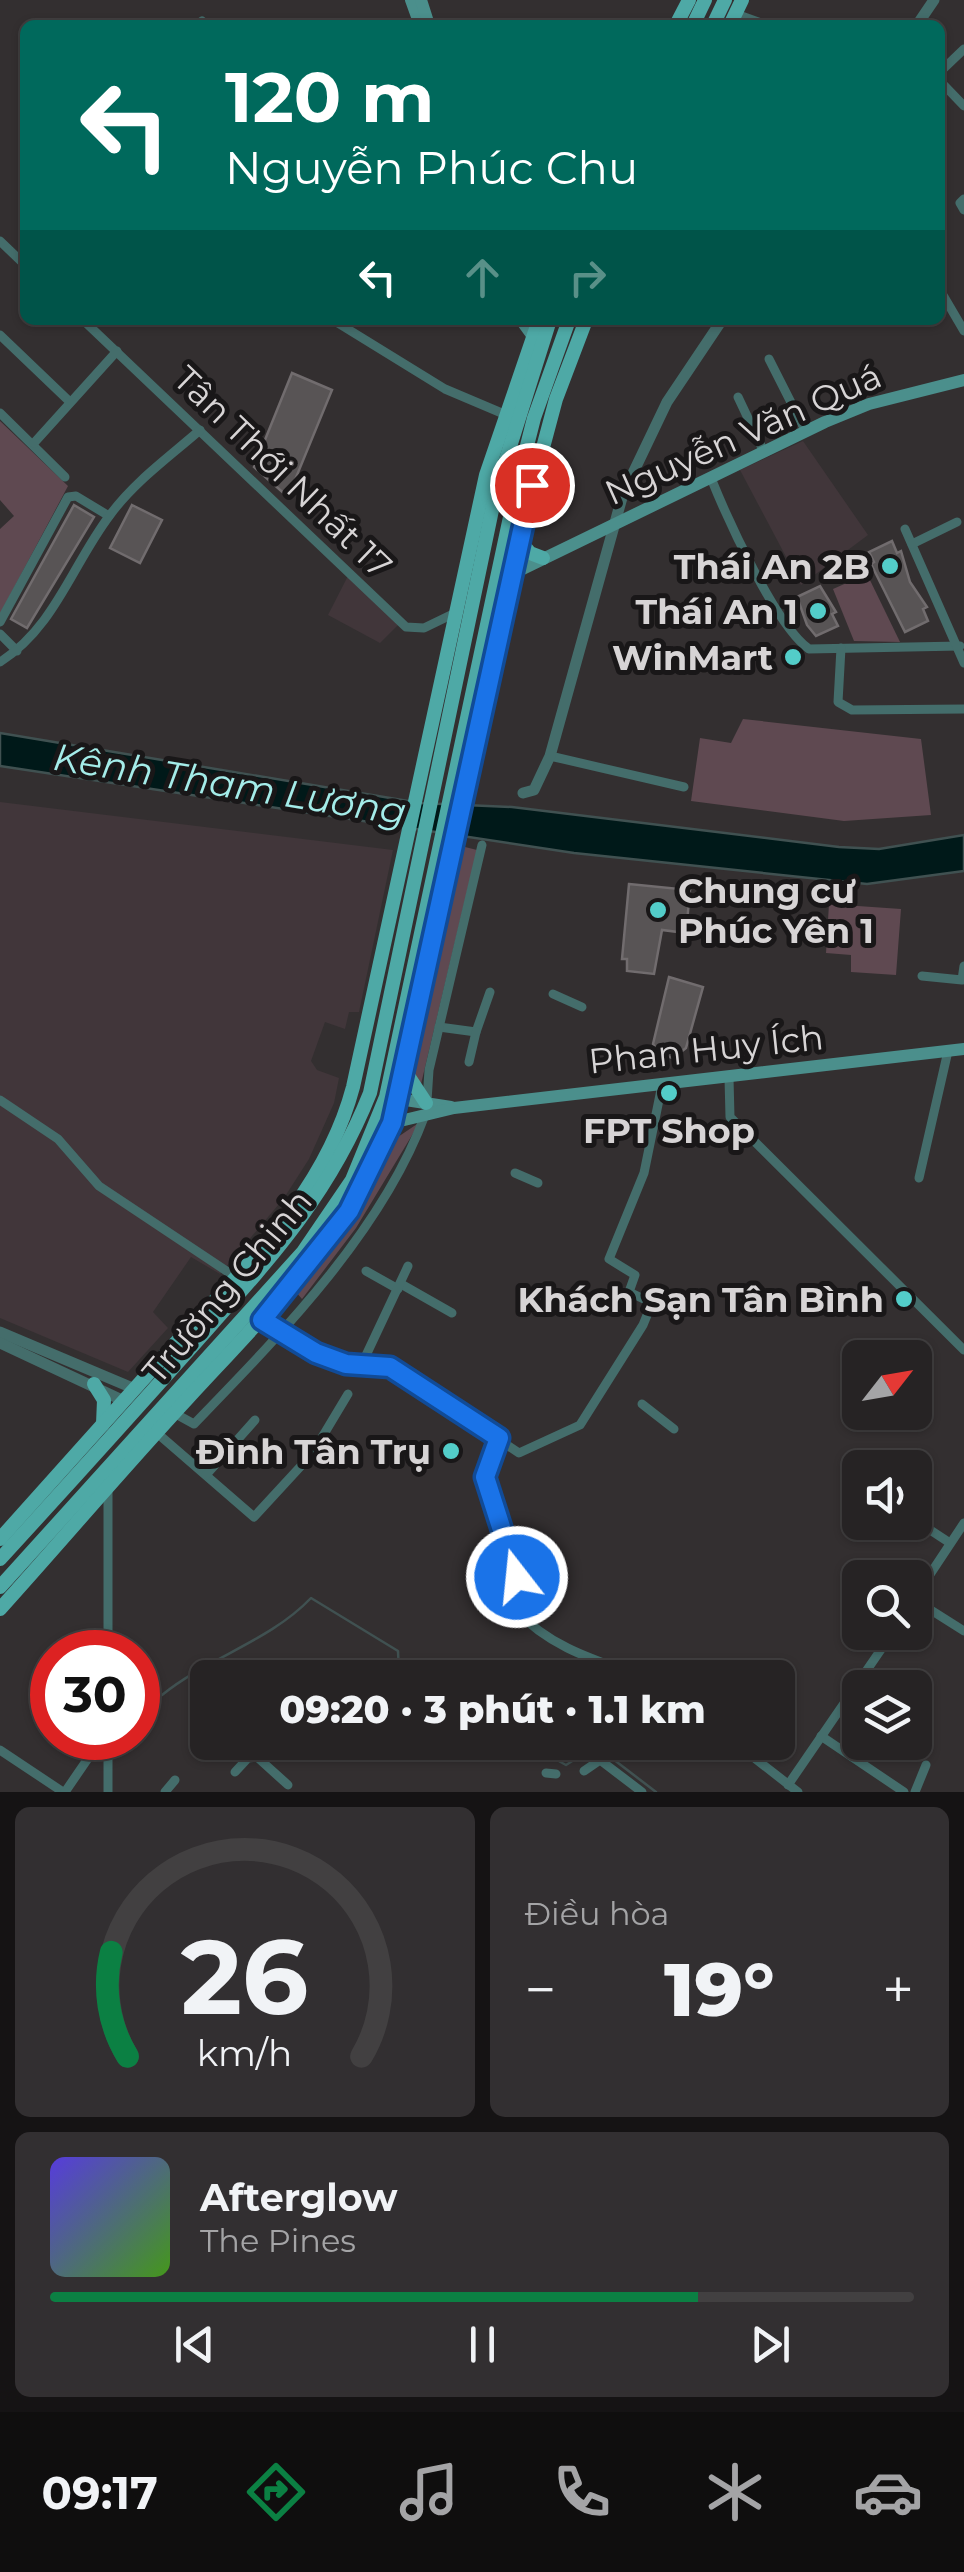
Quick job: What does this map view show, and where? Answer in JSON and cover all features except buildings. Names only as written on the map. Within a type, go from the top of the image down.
[{"type":"main road","points":[[524,325],[536,342],[564,354]]},
{"type":"main road","points":[[430,768],[454,613],[538,325]]},
{"type":"main road","points":[[536,342],[547,325]]},
{"type":"main road","points":[[459,777],[574,325]]},
{"type":"main road","points":[[459,777],[496,582],[534,418],[564,354]]},
{"type":"main road","name":"Nguyễn Văn Quá","points":[[496,582],[869,404],[964,380]]},
{"type":"main road","points":[[430,768],[510,416]]},
{"type":"main road","points":[[519,540],[543,558]]},
{"type":"main road","name":"Trường Chinh","points":[[0,1539],[103,1424],[135,1399],[302,1220],[328,1183],[354,1113],[353,1087],[393,939],[430,768]]},
{"type":"main road","name":"Trường Chinh","points":[[169,1410],[262,1320],[349,1211],[405,1072],[459,777]]},
{"type":"main road","name":"Trường Chinh","points":[[0,1559],[95,1454],[135,1399],[311,1186],[370,1093],[393,939]]},
{"type":"main road","name":"Trường Chinh","points":[[393,1098],[397,1044],[425,947]]},
{"type":"main road","points":[[397,1044],[405,1072],[426,1109]]},
{"type":"main road","name":"Phan Huy Ích","points":[[426,1109],[964,1050]]},
{"type":"main road","points":[[353,1087],[426,1109]]},
{"type":"main road","points":[[354,1113],[386,1122],[426,1109]]},
{"type":"main road","name":"Trường Chinh","points":[[2,1597],[153,1429],[303,1252],[386,1122]]},
{"type":"main road","points":[[94,1384],[104,1400],[95,1454]]},
{"type":"main road","points":[[135,1399],[169,1410]]},
{"type":"main road","points":[[135,1399],[153,1429]]},
{"type":"main road","name":"Trường Chinh","points":[[2,1597],[108,1487],[153,1429]]},
{"type":"street","points":[[945,67],[964,49]]},
{"type":"street","points":[[945,86],[964,106]]},
{"type":"street","points":[[964,199],[960,203],[964,210]]},
{"type":"street","points":[[1,244],[20,261]]},
{"type":"street","points":[[945,299],[964,331]]},
{"type":"street","name":"Tân Thới Nhất 17","points":[[89,325],[406,628],[424,628],[454,613]]},
{"type":"street","points":[[342,325],[444,389],[510,416]]},
{"type":"street","points":[[523,793],[534,790],[550,756],[612,526],[650,434],[719,325]]},
{"type":"street","points":[[0,336],[70,402]]},
{"type":"street","points":[[34,444],[116,351]]},
{"type":"street","points":[[769,359],[806,432]]},
{"type":"street","points":[[738,397],[764,452]]},
{"type":"street","points":[[0,413],[65,477]]},
{"type":"street","points":[[0,662],[35,637],[109,516],[131,490],[200,430]]},
{"type":"street","points":[[711,478],[741,543],[794,639],[809,649],[960,646]]},
{"type":"street","points":[[0,622],[68,497],[76,496],[109,516]]},
{"type":"street","points":[[912,544],[958,522]]},
{"type":"street","points":[[905,529],[960,646],[964,663]]},
{"type":"street","points":[[0,634],[18,651]]},
{"type":"street","points":[[841,648],[838,702],[852,710],[964,709]]},
{"type":"street","points":[[550,756],[684,786]]},
{"type":"street","points":[[426,1109],[439,1027],[482,845]]},
{"type":"street","points":[[922,976],[962,980],[964,966]]},
{"type":"street","points":[[469,1062],[490,992]]},
{"type":"street","points":[[554,994],[582,1007]]},
{"type":"street","points":[[439,1027],[476,1032]]},
{"type":"street","points":[[919,1178],[948,1051]]},
{"type":"street","points":[[729,1078],[730,1117],[964,1350]]},
{"type":"street","points":[[262,1320],[316,1353],[361,1366],[390,1367],[519,1453],[580,1425],[644,1325],[652,1303],[628,1292],[635,1276],[610,1259],[644,1173],[662,1085]]},
{"type":"street","points":[[0,1100],[58,1139],[99,1186],[237,1278]]},
{"type":"street","name":"Trường Chinh","points":[[169,1410],[194,1424],[283,1332],[352,1242],[418,1134],[426,1109]]},
{"type":"street","points":[[515,1173],[538,1183]]},
{"type":"street","points":[[361,1366],[408,1266]]},
{"type":"street","points":[[366,1272],[452,1312]]},
{"type":"street","points":[[0,1332],[135,1399]]},
{"type":"street","points":[[0,1344],[135,1399]]},
{"type":"street","points":[[153,1429],[254,1517],[312,1454],[348,1394]]},
{"type":"street","points":[[642,1404],[674,1429]]},
{"type":"street","points":[[206,1475],[255,1420]]},
{"type":"street","points":[[499,1438],[485,1477],[517,1577],[516,1610],[533,1629],[596,1660]]},
{"type":"street","points":[[108,1487],[108,1630]]},
{"type":"street","points":[[932,1571],[964,1524]]},
{"type":"street","points":[[932,1531],[950,1543]]},
{"type":"street","points":[[932,1609],[964,1631]]},
{"type":"street","points":[[788,1785],[880,1650]]},
{"type":"street","points":[[822,1736],[904,1792]]},
{"type":"street","points":[[0,1750],[64,1792],[88,1760]]},
{"type":"street","points":[[235,1772],[248,1758],[257,1757],[288,1785]]},
{"type":"street","points":[[106,1760],[108,1792]]},
{"type":"street","points":[[584,1771],[600,1760],[642,1792]]},
{"type":"street","points":[[757,1760],[798,1792]]},
{"type":"street","points":[[915,1792],[926,1765]]},
{"type":"street","points":[[165,1792],[174,1780]]},
{"type":"shaded area","points":[[0,421],[68,486],[0,614],[0,529],[14,516],[0,500]]},
{"type":"shaded area","points":[[803,441],[868,535],[801,585],[740,470]]},
{"type":"shaded area","points":[[349,574],[399,624],[380,643],[328,615]]},
{"type":"shaded area","points":[[867,574],[900,642],[854,641],[833,589]]},
{"type":"shaded area","points":[[743,719],[921,739],[931,815],[844,821],[691,801],[700,738],[731,743]]},
{"type":"shaded area","points":[[0,802],[393,850],[359,1012],[349,1012],[345,1029],[325,1022],[311,1061],[317,1070],[339,1078],[334,1103],[309,1159],[284,1198],[220,1274],[191,1257],[153,1312],[168,1328],[128,1372],[0,1318]]},
{"type":"shaded area","points":[[461,846],[477,850],[421,1084],[409,1072]]},
{"type":"shaded area","points":[[829,904],[901,909],[896,975],[851,972],[851,955],[826,953]]},
{"type":"shaded area","points":[[420,1122],[356,1228],[302,1299],[296,1292],[298,1286],[350,1215],[392,1141]]},
{"type":"water","name":"Kênh Tham Lương","points":[[0,733],[420,803],[512,807],[839,847],[879,849],[964,835],[964,871],[867,884],[574,853],[0,766]]},
{"type":"waterway","points":[[217,1660],[277,1626],[311,1598],[398,1651],[398,1660]]},
{"type":"waterway","points":[[162,1695],[190,1676]]},
{"type":"waterway","points":[[557,1760],[566,1765],[574,1760]]},
{"type":"waterway","points":[[614,1760],[656,1792]]},
{"type":"place","name":"Thái An 2B","points":[[890,566]]},
{"type":"place","name":"Thái An 1","points":[[818,611]]},
{"type":"place","name":"WinMart","points":[[793,657]]},
{"type":"place","name":"Chung cư Phúc Yên 1","points":[[658,910]]},
{"type":"place","name":"FPT Shop","points":[[669,1093]]},
{"type":"place","name":"Khách Sạn Tân Bình","points":[[904,1299]]},
{"type":"place","name":"Đình Tân Trụ","points":[[451,1451]]},
{"type":"route","points":[[517,1577],[485,1477],[499,1438],[390,1367],[346,1364],[316,1353],[262,1320],[316,1258],[349,1211],[392,1123],[532,485]]}]
